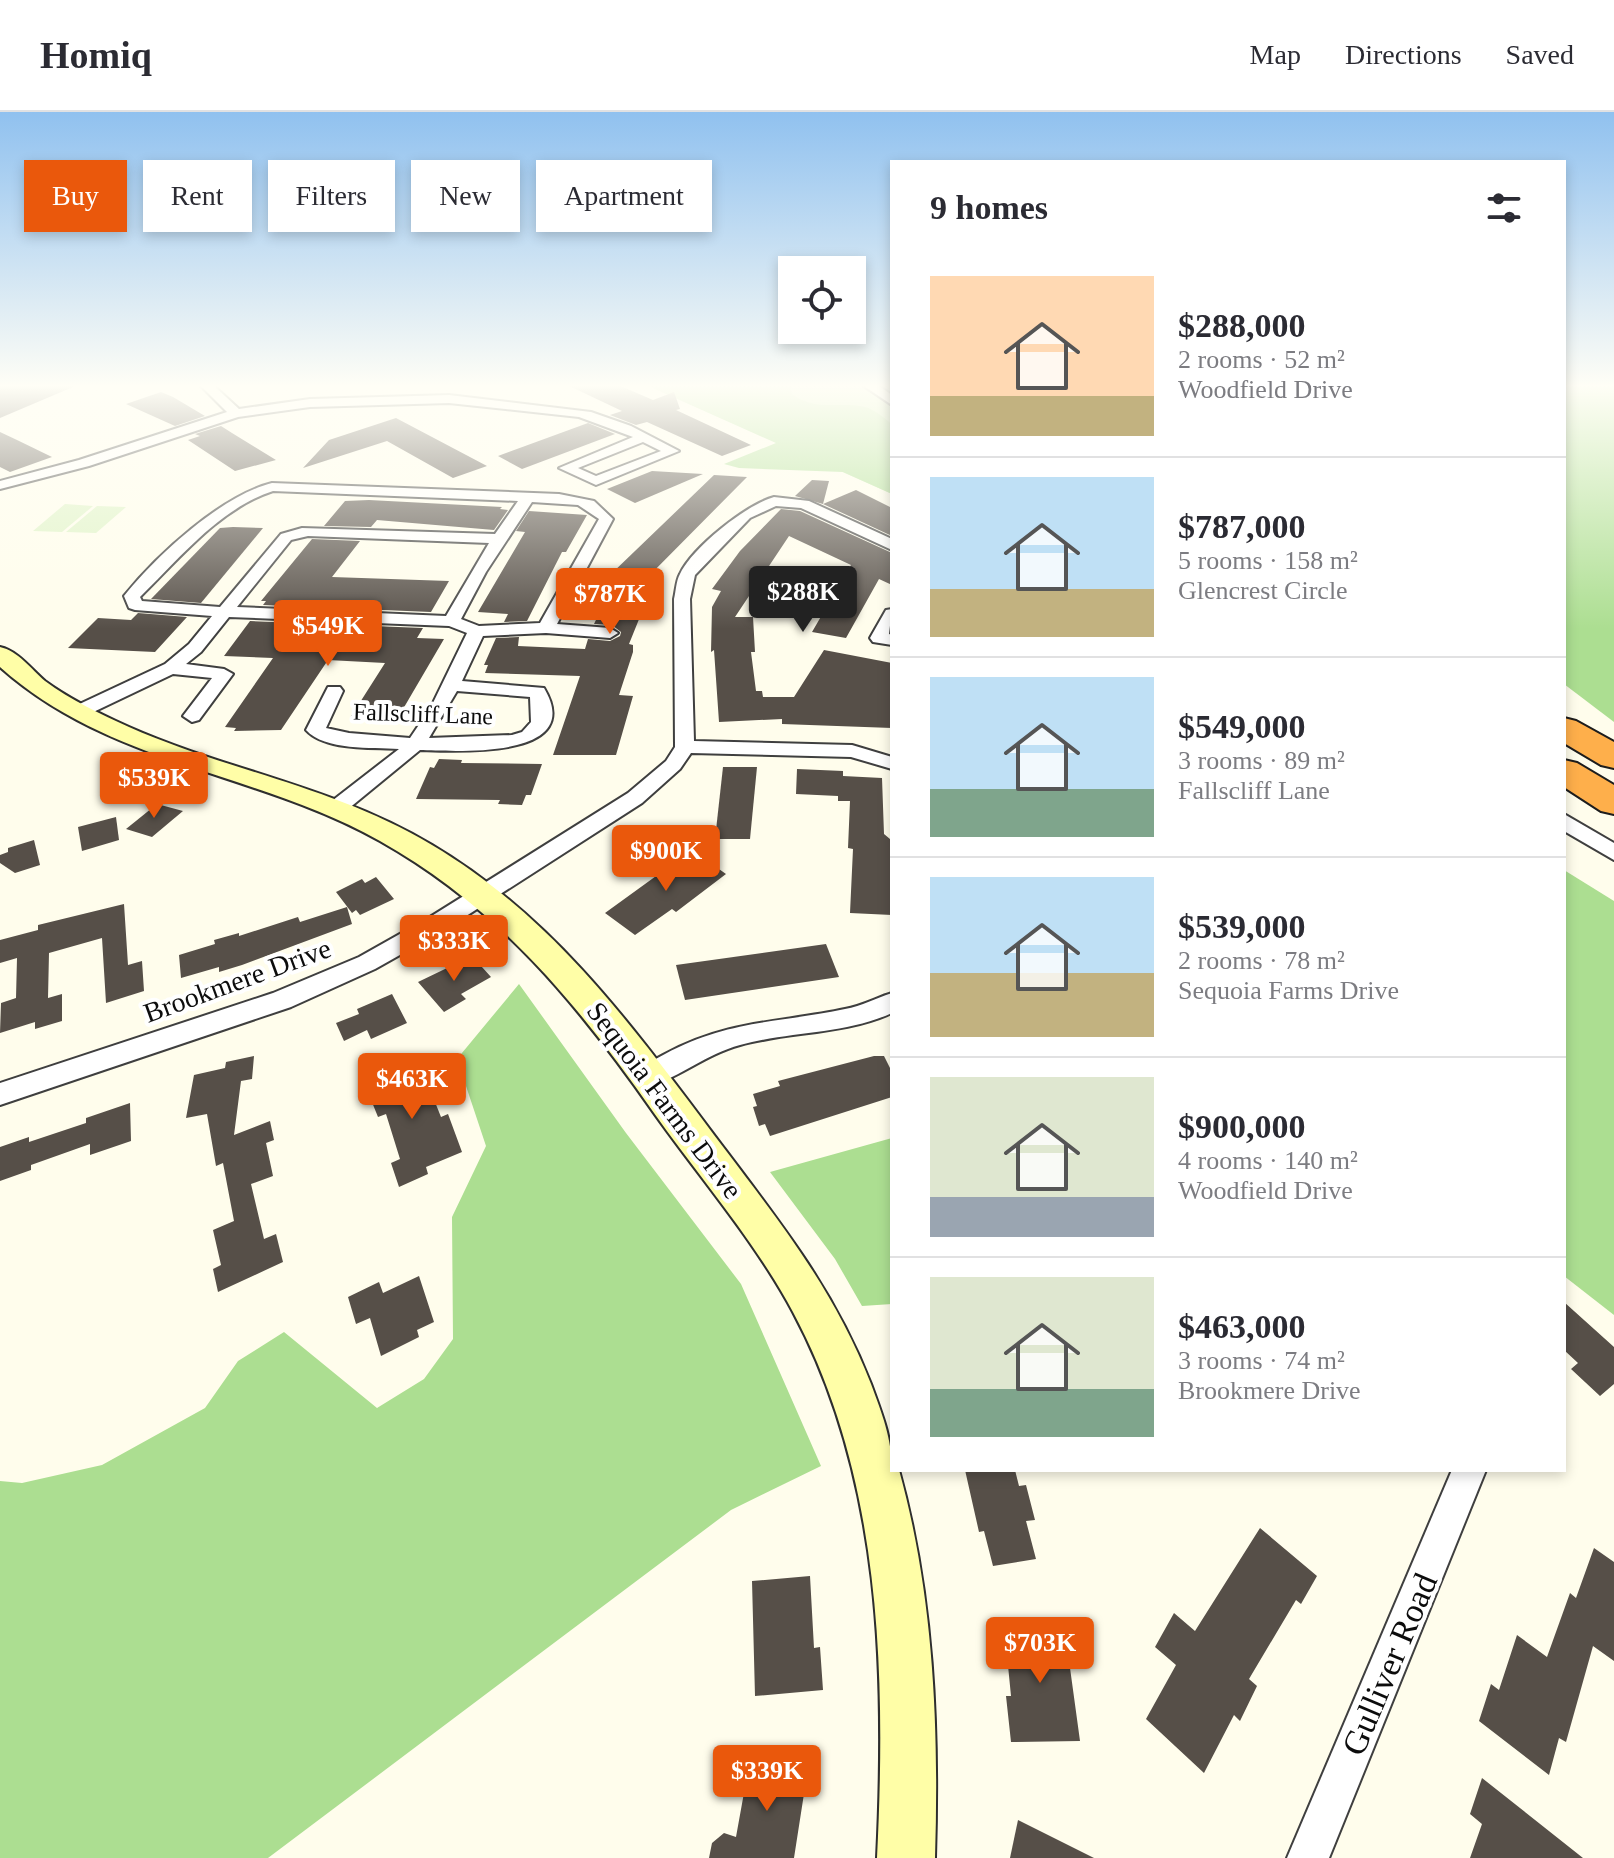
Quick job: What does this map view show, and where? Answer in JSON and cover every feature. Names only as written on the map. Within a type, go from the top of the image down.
[{"type":"highway","points":[[1566,729],[1614,757]]},
{"type":"highway","points":[[1566,772],[1614,802]]},
{"type":"street","points":[[0,485],[75,465]]},
{"type":"street","points":[[88,465],[94,470],[108,471]]},
{"type":"street","points":[[573,465],[566,468],[596,481],[635,465]]},
{"type":"street","points":[[546,628],[606,519],[599,508],[575,500],[272,487],[256,491],[205,527],[132,596],[135,605],[223,613],[451,621],[477,631],[546,628],[610,633]]},
{"type":"street","points":[[451,621],[526,499]]},
{"type":"street","points":[[890,544],[804,504],[774,501],[745,515],[695,563],[687,575],[682,599],[685,747],[852,751],[890,762]]},
{"type":"street","points":[[78,712],[171,668],[195,648],[286,537],[307,531],[499,539]]},
{"type":"street","points":[[890,618],[879,638],[890,640]]},
{"type":"street","points":[[335,809],[376,779],[415,744],[477,631]]},
{"type":"street","name":"Sequoia Farms Drive","points":[[0,654],[39,687],[78,712],[134,739],[281,787],[397,839],[482,895],[518,924],[571,978],[649,1076],[787,1264],[832,1346],[856,1407],[877,1476],[894,1560],[905,1646],[909,1750],[906,1858]]},
{"type":"street","points":[[171,668],[224,674],[192,716]]},
{"type":"street","name":"Fallscliff Lane","points":[[334,691],[315,730],[329,737],[415,744],[515,742],[531,735],[542,720],[543,703],[538,692],[450,685]]},
{"type":"street","name":"Brookmere Drive","points":[[0,1094],[320,985],[367,963],[635,798],[673,765],[685,747]]},
{"type":"street","points":[[1566,822],[1614,853]]},
{"type":"street","points":[[649,1076],[722,1040],[772,1029],[836,1024],[890,1003]]},
{"type":"street","name":"Gulliver Road","points":[[1308,1858],[1468,1472]]},
{"type":"green space","points":[[730,465],[890,465],[890,493],[843,472]]},
{"type":"green space","points":[[828,465],[890,465],[890,493]]},
{"type":"green space","points":[[1566,465],[1614,465],[1614,722],[1566,686]]},
{"type":"green space","points":[[65,504],[93,506],[62,532],[33,531]]},
{"type":"green space","points":[[97,506],[126,507],[96,533],[66,532]]},
{"type":"green space","points":[[1566,871],[1614,901],[1614,1315],[1566,1278]]},
{"type":"green space","points":[[519,984],[626,1133],[741,1284],[821,1466],[731,1510],[268,1858],[0,1858],[0,1481],[22,1483],[102,1465],[205,1408],[238,1361],[284,1332],[377,1408],[424,1379],[453,1339],[452,1217],[486,1146],[457,1059]]},
{"type":"green space","points":[[890,1139],[890,1304],[862,1306],[835,1259],[770,1172]]},
{"type":"building","points":[[0,465],[28,465],[10,472]]},
{"type":"building","points":[[227,465],[256,465],[235,471]]},
{"type":"building","points":[[431,465],[487,466],[453,478]]},
{"type":"building","points":[[652,471],[703,474],[635,503],[607,489]]},
{"type":"building","points":[[714,475],[747,477],[638,587],[652,587],[629,644],[633,645],[633,652],[619,695],[633,696],[616,755],[553,755],[580,676],[485,673],[488,665],[484,665],[496,638],[519,637],[518,646],[585,649],[588,639],[610,641],[620,636],[621,632],[612,625],[594,624],[617,577],[609,576]]},
{"type":"building","points":[[812,480],[829,481],[823,504],[795,496]]},
{"type":"building","points":[[856,490],[890,507],[890,535],[823,504]]},
{"type":"building","points":[[345,501],[502,507],[500,509],[508,510],[494,530],[377,520],[371,527],[324,526]]},
{"type":"building","points":[[781,509],[800,511],[890,552],[890,584],[879,579],[846,638],[812,632],[851,565],[789,536],[735,617],[753,617],[755,652],[751,652],[756,691],[762,691],[763,697],[794,697],[824,650],[890,663],[890,728],[782,724],[782,719],[719,722],[714,650],[711,652],[712,607],[721,591],[712,589],[740,551]]},
{"type":"building","points":[[529,511],[587,515],[566,552],[562,552],[527,621],[504,622],[508,614],[478,612],[525,532],[516,531]]},
{"type":"building","points":[[220,528],[263,528],[201,603],[151,599]]},
{"type":"building","points":[[312,539],[360,541],[332,577],[449,581],[431,612],[263,605],[266,601],[261,601]]},
{"type":"building","points":[[138,613],[187,617],[155,652],[68,648],[98,618],[131,620]]},
{"type":"building","points":[[250,621],[423,628],[417,638],[444,639],[396,721],[355,721],[357,718],[350,718],[385,663],[328,660],[281,730],[234,731],[236,728],[225,727],[273,658],[224,656]]},
{"type":"building","points":[[439,759],[462,760],[461,763],[542,764],[531,795],[526,795],[522,805],[498,804],[500,800],[416,799],[430,767],[434,768]]},
{"type":"building","points":[[723,767],[757,767],[750,839],[715,839]]},
{"type":"building","points":[[797,769],[843,771],[843,776],[882,778],[884,834],[890,839],[890,915],[850,913],[853,849],[848,848],[850,801],[838,801],[838,796],[796,794]]},
{"type":"building","points":[[157,804],[183,811],[152,837],[126,829]]},
{"type":"building","points":[[116,817],[119,840],[82,851],[78,827]]},
{"type":"building","points":[[34,840],[40,865],[15,873],[0,863],[0,855],[8,852],[8,848]]},
{"type":"building","points":[[692,850],[726,874],[676,912],[672,909],[635,935],[605,913]]},
{"type":"building","points":[[376,877],[394,899],[360,915],[356,910],[352,913],[336,892],[362,879],[365,883]]},
{"type":"building","points":[[124,904],[128,965],[142,961],[144,991],[106,1003],[102,938],[49,953],[48,998],[62,994],[62,1021],[35,1029],[35,1022],[0,1033],[1,1003],[16,998],[17,958],[0,963],[0,940],[38,930],[38,925]]},
{"type":"building","points":[[347,907],[352,924],[242,965],[219,972],[219,967],[181,978],[179,955],[215,944],[214,940],[239,933],[239,936],[298,917],[300,922]]},
{"type":"building","points":[[826,944],[839,977],[685,1000],[676,965]]},
{"type":"building","points":[[472,956],[491,977],[461,994],[466,999],[444,1012],[418,982]]},
{"type":"building","points":[[392,994],[407,1023],[371,1039],[367,1030],[344,1041],[336,1023],[359,1014],[357,1009]]},
{"type":"building","points":[[254,1056],[252,1079],[241,1081],[234,1135],[270,1121],[274,1140],[266,1143],[273,1176],[251,1184],[264,1239],[276,1234],[283,1262],[218,1292],[213,1269],[221,1265],[213,1230],[234,1221],[223,1163],[216,1166],[207,1114],[186,1118],[194,1075],[225,1068],[226,1062]]},
{"type":"building","points":[[884,1056],[890,1068],[890,1098],[770,1136],[765,1124],[759,1126],[753,1094],[780,1086],[778,1081]]},
{"type":"building","points":[[419,1062],[441,1117],[448,1114],[462,1152],[426,1167],[428,1174],[399,1187],[391,1163],[400,1159],[386,1114],[378,1117],[361,1075],[382,1067],[385,1076]]},
{"type":"building","points":[[130,1103],[131,1141],[90,1155],[90,1144],[31,1165],[31,1170],[0,1181],[0,1147],[29,1137],[29,1142],[86,1123],[86,1118]]},
{"type":"building","points":[[419,1276],[434,1322],[417,1330],[419,1337],[381,1356],[370,1318],[356,1324],[348,1297],[379,1282],[383,1293]]},
{"type":"building","points":[[1566,1304],[1614,1347],[1614,1384],[1600,1396],[1571,1369],[1578,1363],[1566,1352]]},
{"type":"building","points":[[965,1472],[1016,1472],[1019,1486],[1026,1485],[1035,1520],[1026,1521],[1036,1559],[993,1566],[984,1531],[979,1532]]},
{"type":"building","points":[[1260,1528],[1317,1576],[1301,1604],[1296,1600],[1249,1679],[1257,1686],[1240,1721],[1234,1715],[1204,1773],[1146,1719],[1176,1665],[1155,1647],[1174,1613],[1195,1631]]},
{"type":"building","points":[[1594,1548],[1614,1562],[1614,1661],[1593,1646],[1566,1742],[1559,1738],[1549,1775],[1479,1721],[1491,1684],[1499,1690],[1517,1635],[1547,1657],[1570,1593],[1576,1598]]},
{"type":"building","points":[[810,1576],[814,1648],[820,1647],[823,1690],[755,1696],[752,1581]]},
{"type":"building","points":[[1064,1624],[1080,1741],[1011,1742],[1006,1696],[1011,1696],[1004,1625]]},
{"type":"building","points":[[751,1754],[808,1768],[794,1858],[709,1858],[712,1843],[724,1833],[736,1837]]},
{"type":"building","points":[[1482,1778],[1583,1858],[1470,1858],[1482,1824],[1470,1814]]},
{"type":"building","points":[[1018,1820],[1094,1858],[1010,1858]]}]
